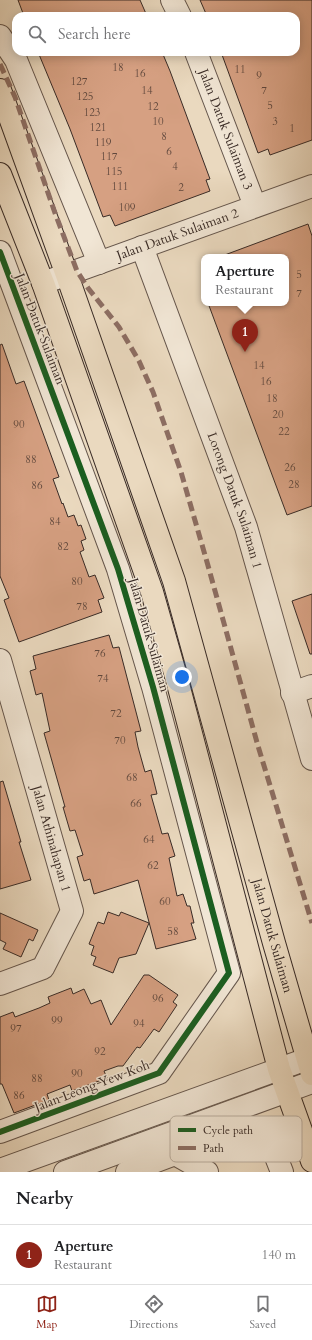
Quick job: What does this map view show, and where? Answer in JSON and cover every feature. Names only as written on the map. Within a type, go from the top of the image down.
[{"type":"main road","name":"Jalan Datuk Sulaiman","points":[[0,90],[67,275],[174,581],[274,943],[310,1067]]},
{"type":"main road","name":"Jalan Datuk Sulaiman","points":[[0,174],[43,284],[152,592],[177,680],[278,1069],[295,1116]]},
{"type":"main road","name":"Jalan Datuk Sulaiman","points":[[302,1134],[312,1161]]},
{"type":"street","points":[[172,0],[178,12]]},
{"type":"street","points":[[0,36],[12,54]]},
{"type":"street","points":[[13,56],[99,263]]},
{"type":"street","name":"Jalan Datuk Sulaiman 3","points":[[198,56],[255,206]]},
{"type":"street","name":"Jalan Datuk Sulaiman 2","points":[[43,284],[312,186]]},
{"type":"street","name":"Lorong Datuk Sulaiman 1","points":[[142,248],[246,527],[302,690],[312,759]]},
{"type":"street","name":"Jalan Datuk Sulaiman","points":[[0,252],[118,569],[153,687],[229,973],[193,1024]]},
{"type":"street","name":"Jalan Athinahapan 1","points":[[0,660],[72,911],[43,968],[0,984]]},
{"type":"street","name":"Jalan Datuk Sulaiman","points":[[153,687],[177,680]]},
{"type":"street","name":"Jalan Leong Yew Koh","points":[[0,1132],[159,1072],[193,1024]]},
{"type":"street","points":[[0,1170],[278,1069],[310,1067]]},
{"type":"street","points":[[220,1116],[312,1082]]},
{"type":"street","points":[[65,1172],[170,1134]]},
{"type":"street","points":[[127,1172],[170,1156]]},
{"type":"street","points":[[189,1162],[207,1172]]},
{"type":"street","points":[[278,1162],[282,1172]]},
{"type":"building","points":[[18,0],[140,0],[145,12],[22,12]]},
{"type":"building","points":[[200,0],[312,0],[312,140],[270,155],[268,149],[258,153],[222,56],[300,56],[300,12],[205,12]]},
{"type":"building","points":[[40,56],[164,56],[210,179],[206,180],[210,191],[115,226],[110,215],[103,217],[70,129]]},
{"type":"building","points":[[308,224],[312,236],[312,506],[287,515],[209,306],[289,306],[289,254],[227,254]]},
{"type":"building","points":[[2,344],[16,384],[24,381],[59,477],[53,479],[62,504],[63,503],[68,517],[74,515],[78,526],[81,525],[86,539],[81,541],[84,550],[80,552],[89,577],[95,575],[104,598],[98,600],[102,612],[19,642],[4,600],[9,598],[0,576],[0,345]]},
{"type":"building","points":[[312,594],[312,654],[310,654],[292,601]]},
{"type":"building","points":[[109,635],[113,648],[119,647],[141,731],[135,732],[138,747],[145,772],[151,770],[157,794],[151,795],[162,834],[168,833],[175,856],[169,858],[177,896],[183,894],[187,906],[190,906],[194,923],[191,923],[196,939],[156,949],[138,880],[94,894],[90,879],[84,881],[77,857],[83,855],[75,830],[70,831],[63,807],[65,807],[44,733],[50,731],[42,693],[36,695],[30,671],[36,669],[33,656]]},
{"type":"building","points":[[3,781],[21,842],[19,842],[31,880],[0,889],[0,782]]},
{"type":"building","points":[[108,912],[119,916],[121,912],[149,923],[136,954],[119,958],[113,973],[93,965],[96,957],[91,955],[94,946],[89,944],[98,922],[104,924]]},
{"type":"building","points":[[0,913],[38,930],[33,941],[29,939],[21,957],[3,949],[6,943],[0,940]]},
{"type":"building","points":[[144,975],[149,975],[178,995],[173,1002],[177,1005],[159,1032],[154,1029],[140,1048],[137,1047],[123,1066],[118,1066],[104,1071],[107,1078],[72,1091],[70,1085],[47,1094],[49,1100],[14,1113],[2,1084],[0,1084],[0,1017],[13,1012],[15,1017],[39,1008],[50,1003],[48,997],[71,988],[73,994],[84,989],[91,1004],[101,1000],[111,1025]]},
{"type":"marked path","points":[[0,64],[15,97],[55,213],[77,271],[88,288],[119,327],[139,361],[153,392],[181,472],[258,746],[312,923]]},
{"type":"cycle path","points":[[0,252],[118,569],[153,687],[229,973],[159,1073],[0,1132]]},
{"type":"place","name":"Aperture","points":[[245,352]]}]
